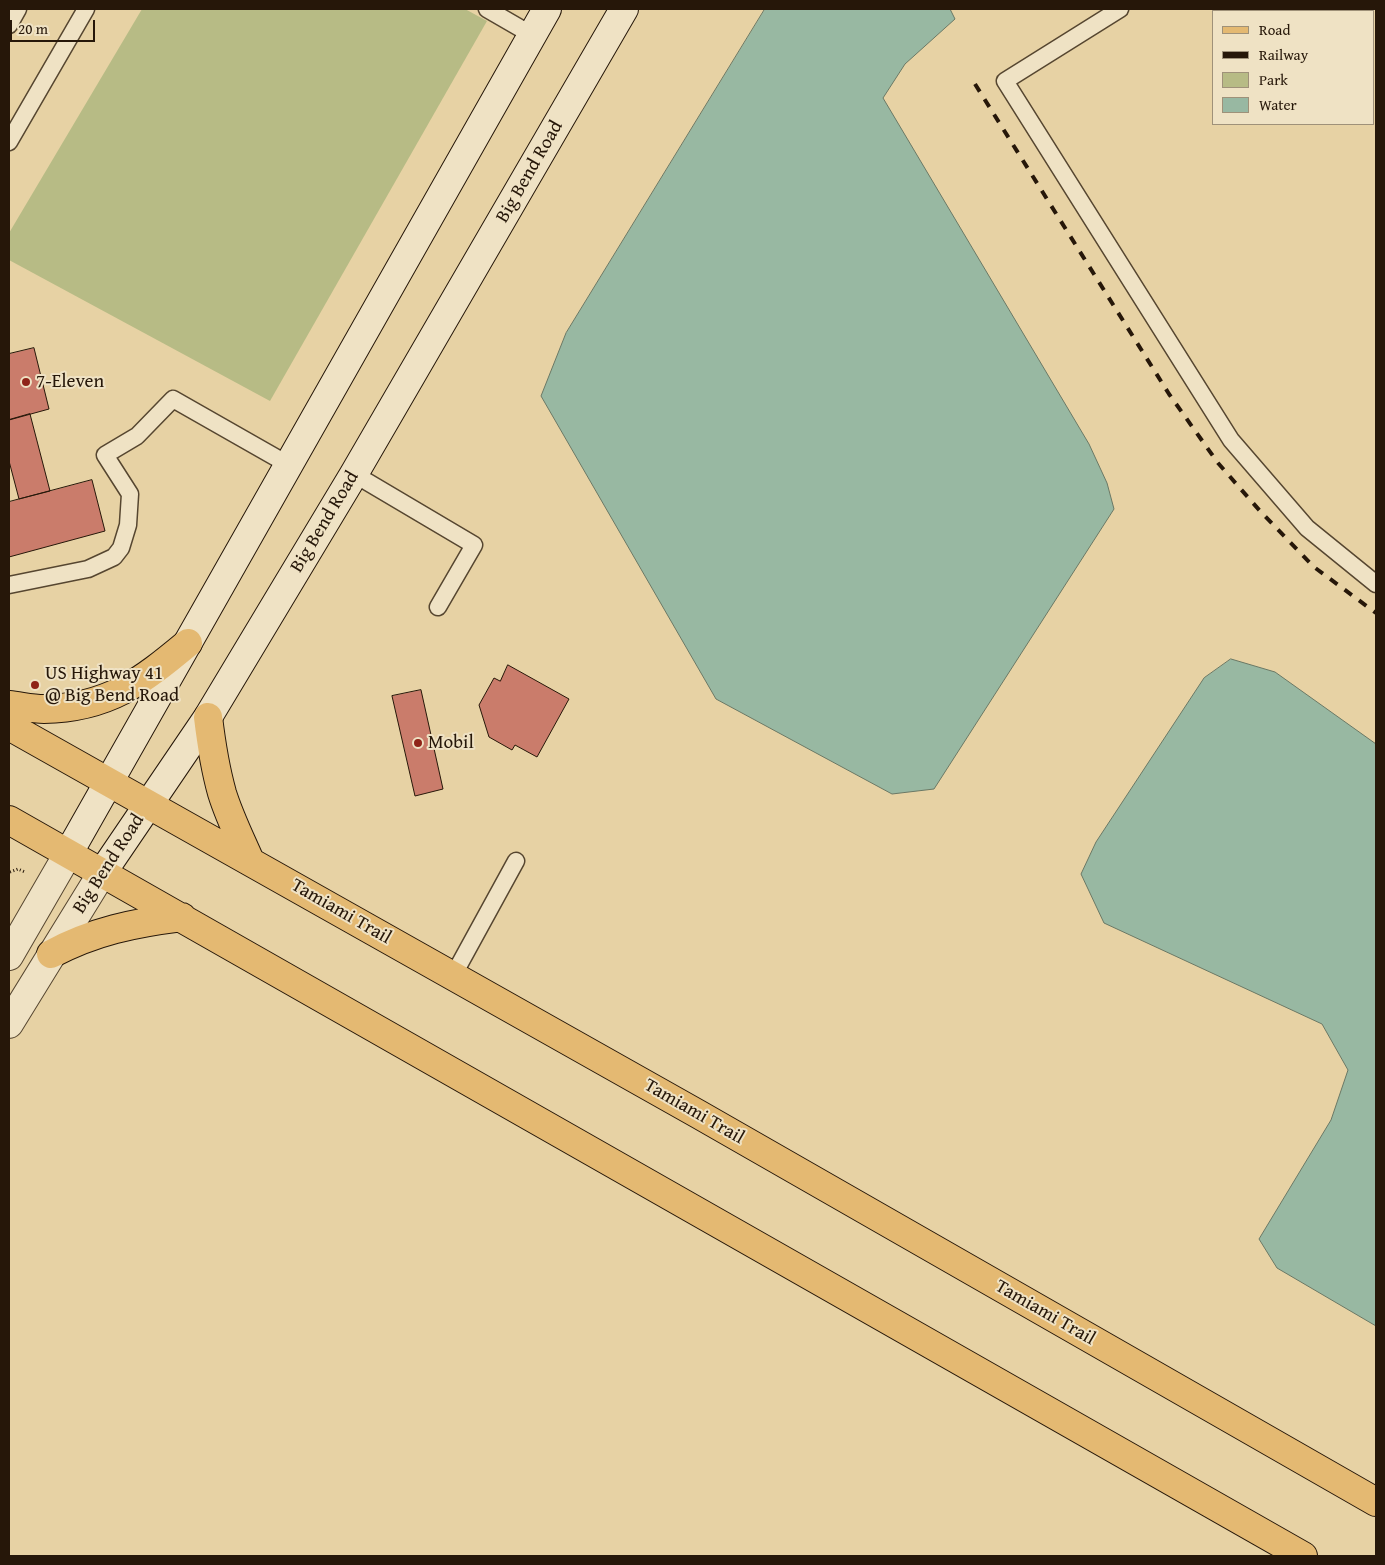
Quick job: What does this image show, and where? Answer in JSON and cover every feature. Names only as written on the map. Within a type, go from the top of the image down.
[{"type":"main road","name":"Big Bend Road","points":[[9,956],[290,466],[547,9]]},
{"type":"main road","name":"Big Bend Road","points":[[9,1024],[102,873],[208,717],[354,474],[624,9]]},
{"type":"main road","points":[[9,705],[42,709],[75,707],[104,699],[130,687],[158,668],[188,643]]},
{"type":"main road","points":[[208,717],[214,761],[221,791],[228,812],[250,861]]},
{"type":"main road","name":"Tamiami Trail","points":[[9,726],[453,976],[1376,1502]]},
{"type":"main road","points":[[9,820],[1303,1556]]},
{"type":"main road","points":[[51,954],[72,943],[110,930],[146,922],[182,918]]},
{"type":"lane","points":[[9,25],[18,9]]},
{"type":"lane","points":[[9,142],[86,9]]},
{"type":"lane","points":[[487,9],[532,35]]},
{"type":"lane","points":[[1120,9],[1006,81],[1231,440],[1307,528],[1376,584]]},
{"type":"lane","points":[[9,585],[88,569],[114,557],[121,548],[128,525],[130,494],[105,455],[137,436],[173,399],[290,466]]},
{"type":"lane","points":[[354,474],[474,544],[438,607]]},
{"type":"lane","points":[[453,976],[516,861]]},
{"type":"path","points":[[18,869],[20,864]]},
{"type":"green space","points":[[142,9],[465,9],[487,21],[270,401],[9,260],[9,233]]},
{"type":"water","points":[[765,9],[950,9],[955,19],[905,64],[883,98],[1089,444],[1107,483],[1114,509],[934,789],[892,794],[716,699],[541,396],[566,333]]},
{"type":"water","points":[[1231,659],[1275,672],[1376,744],[1376,1326],[1277,1268],[1259,1239],[1331,1120],[1348,1070],[1322,1024],[1104,923],[1081,874],[1096,842],[1204,678]]},
{"type":"building","name":"7-Eleven","points":[[34,348],[49,409],[9,420],[9,354]]},
{"type":"building","points":[[30,414],[50,491],[19,499],[9,461],[9,420]]},
{"type":"building","points":[[92,480],[105,531],[9,557],[9,502]]},
{"type":"building","points":[[508,665],[569,699],[537,757],[515,745],[512,750],[489,737],[479,705],[494,678],[500,681]]},
{"type":"building","name":"Mobil","points":[[421,690],[443,789],[415,796],[392,696]]},
{"type":"railway","points":[[975,84],[1169,394],[1218,463],[1260,511],[1314,567],[1376,613]]},
{"type":"place","name":"7-Eleven","points":[[26,382]]},
{"type":"place","name":"US Highway 41 @ Big Bend Road","points":[[35,685]]},
{"type":"place","name":"Mobil","points":[[418,743]]}]
